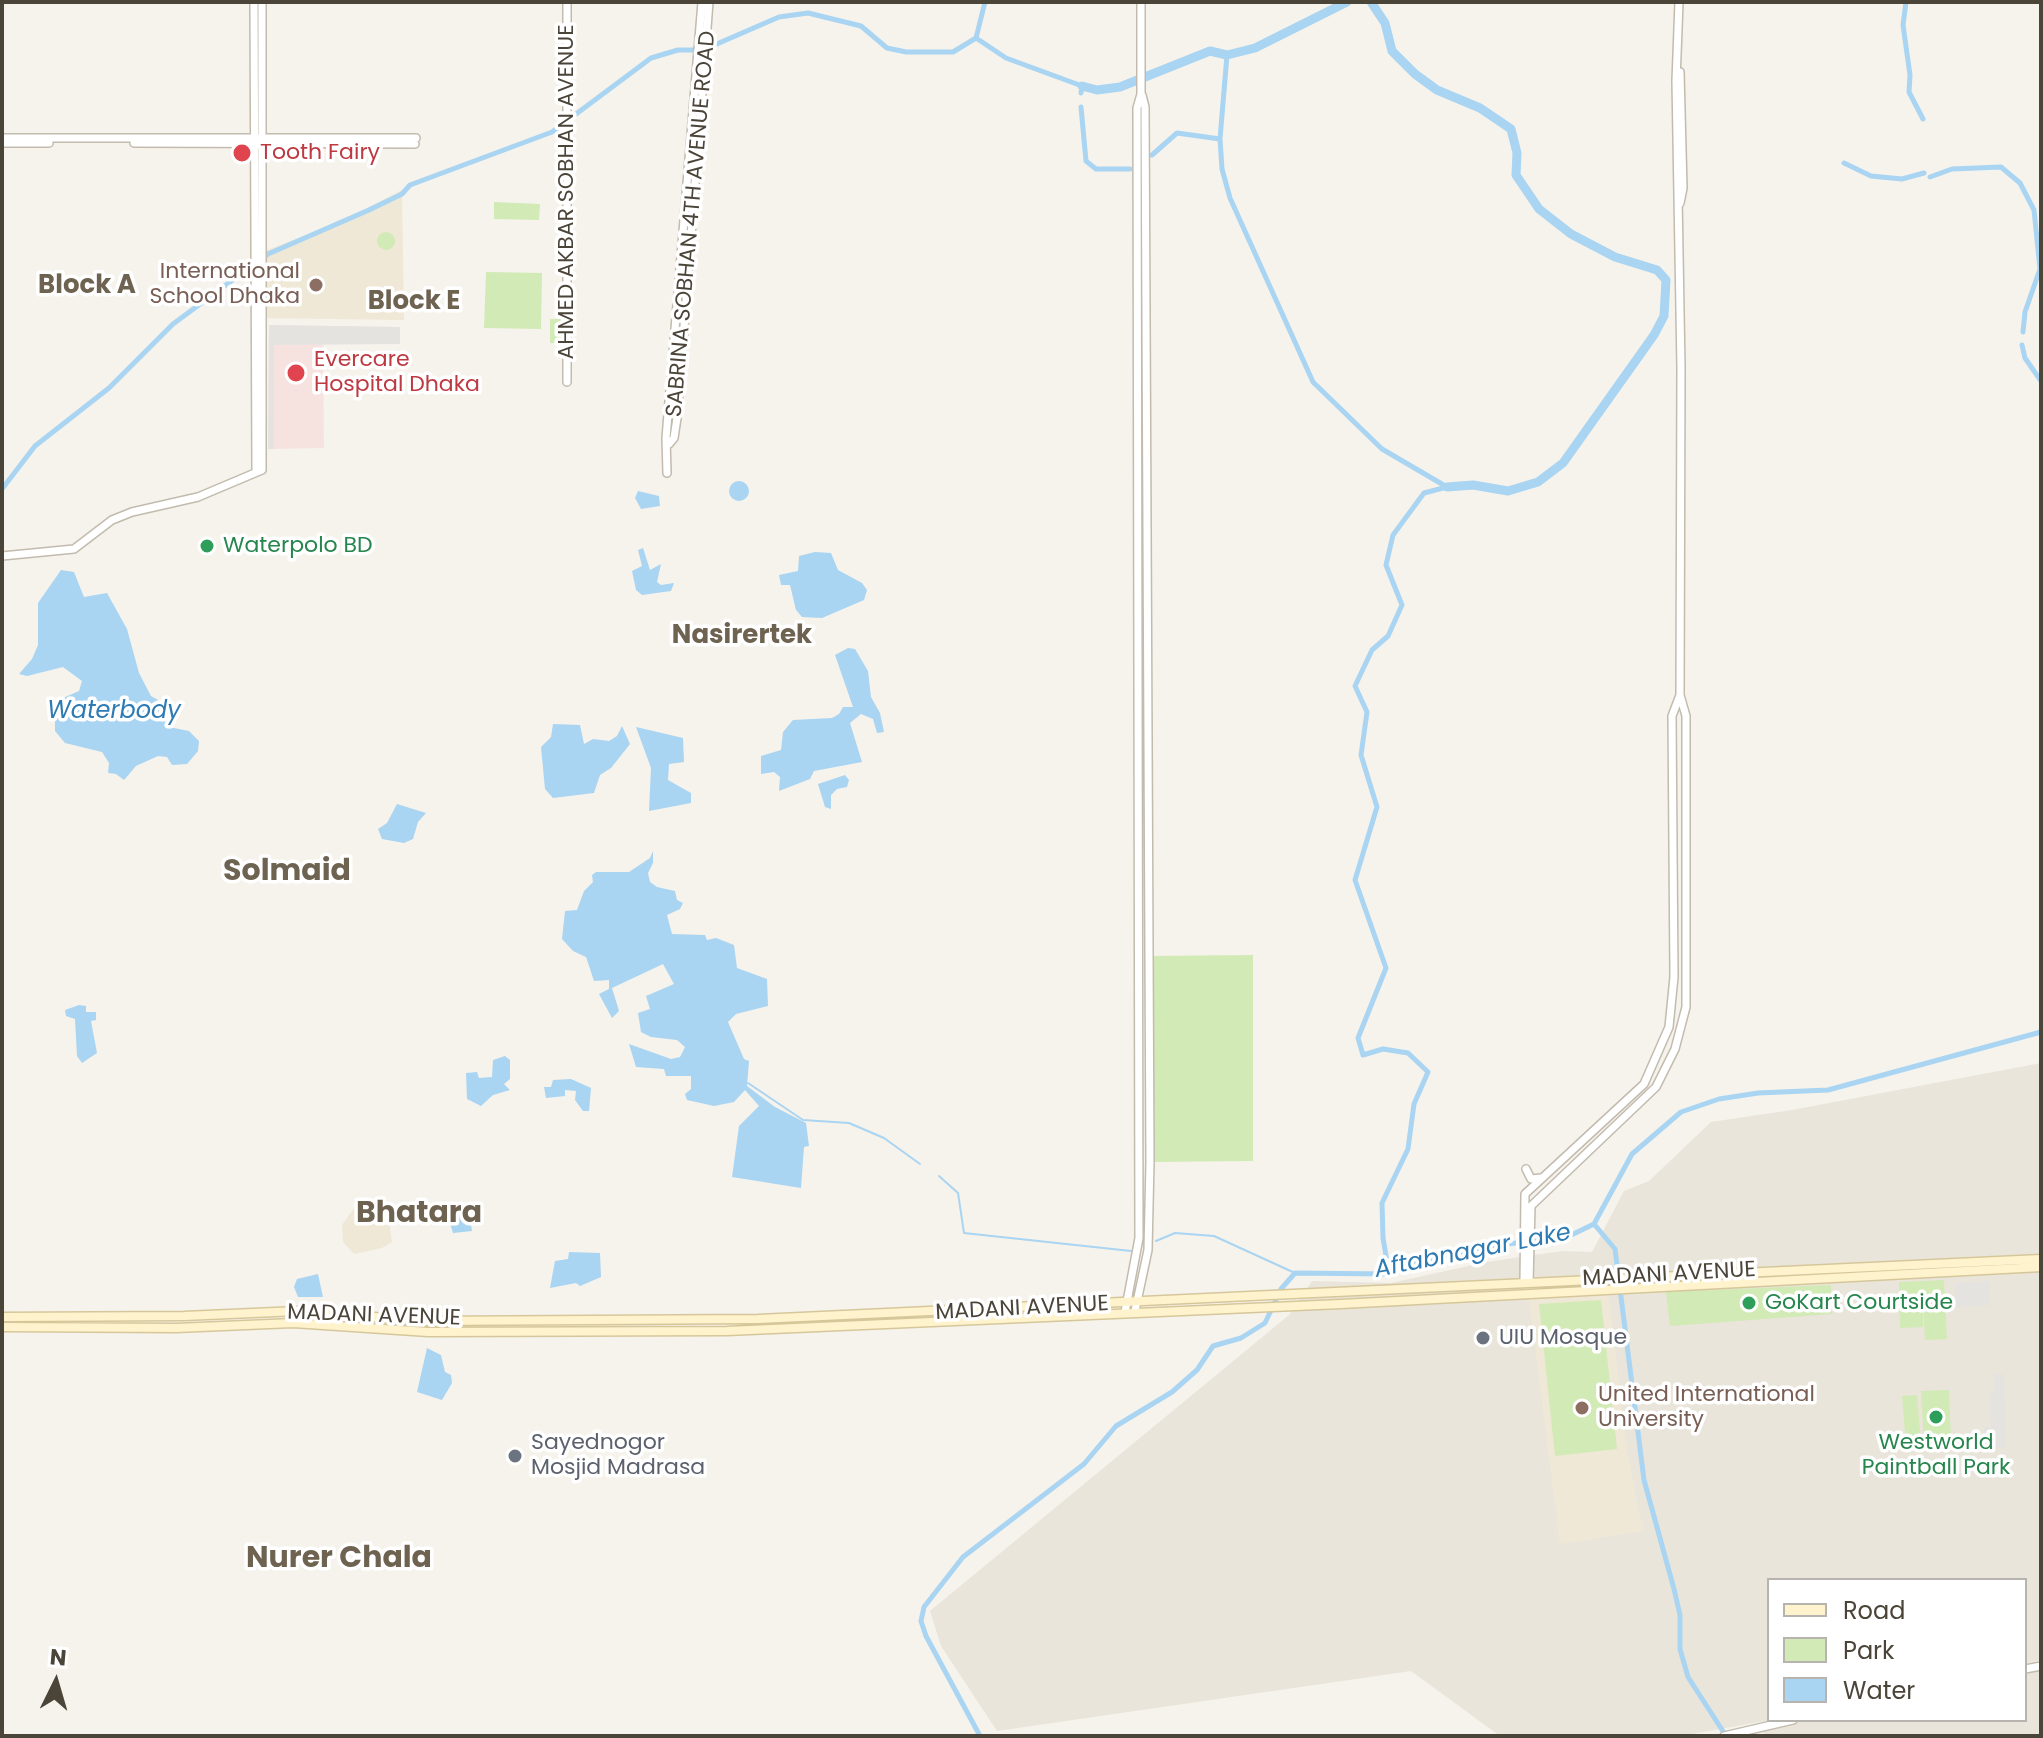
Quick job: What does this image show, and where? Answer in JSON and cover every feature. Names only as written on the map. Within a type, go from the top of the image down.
[{"type":"main road","name":"MADANI AVENUE","points":[[1277,1301],[1341,1304],[1588,1284],[1948,1267],[2041,1259]]},
{"type":"main road","name":"MADANI AVENUE","points":[[1948,1267],[2041,1267]]},
{"type":"main road","name":"MADANI AVENUE","points":[[2,1327],[176,1328],[293,1323],[428,1332],[739,1330],[1277,1301],[1526,1282],[1588,1284]]},
{"type":"main road","name":"MADANI AVENUE","points":[[2,1317],[298,1311],[425,1321],[998,1314]]},
{"type":"main road","points":[[738,1319],[739,1330]]},
{"type":"main road","points":[[493,1332],[496,1320]]},
{"type":"street","points":[[254,2],[258,140]]},
{"type":"street","points":[[2,556],[74,549],[122,516],[198,497],[259,471],[258,140],[262,2]]},
{"type":"street","name":"AHMED AKBAR SOBHAN AVENUE","points":[[567,2],[567,382]]},
{"type":"street","name":"SABRINA SOBHAN 4TH AVENUE ROAD","points":[[667,473],[669,444],[666,438],[685,197],[702,55],[702,2]]},
{"type":"street","name":"SABRINA SOBHAN 4TH AVENUE ROAD","points":[[703,39],[709,2]]},
{"type":"street","points":[[1131,1307],[1148,1250],[1150,1162],[1145,107],[1141,2]]},
{"type":"street","points":[[1526,1219],[1533,1203],[1622,1122],[1662,1079],[1680,1036],[1687,993],[1686,716],[1680,695],[1680,203],[1683,197],[1683,99],[1679,70],[1679,2]]},
{"type":"street","points":[[1131,1307],[1139,1246],[1137,108],[1142,90]]},
{"type":"street","points":[[2,140],[416,141]]},
{"type":"street","points":[[1526,1282],[1525,1194],[1648,1078],[1664,1041],[1672,1010],[1672,716],[1680,695]]},
{"type":"street","points":[[1648,1078],[1662,1079]]},
{"type":"street","points":[[1138,1166],[1150,1162]]},
{"type":"street","points":[[1526,1169],[1531,1179],[1544,1177]]},
{"type":"street","points":[[1724,1736],[1783,1722]]},
{"type":"shaded area","points":[[402,190],[404,320],[257,318],[255,258],[267,250],[338,223]]},
{"type":"shaded area","name":"Evercare Hospital Dhaka","points":[[269,325],[400,327],[400,344],[323,343],[324,448],[268,449]]},
{"type":"shaded area","points":[[269,325],[400,327],[400,344],[274,345],[274,449],[268,449]]},
{"type":"shaded area","points":[[2041,1063],[2041,1660],[2027,1663],[2027,1578],[1767,1578],[1767,1721],[1681,1736],[1500,1736],[1411,1671],[997,1731],[941,1646],[930,1611],[1289,1315],[1312,1281],[1391,1283],[1486,1262],[1562,1251],[1592,1252],[1624,1191],[1649,1181],[1711,1122],[1792,1110]]},
{"type":"shaded area","points":[[386,1201],[392,1242],[382,1248],[354,1254],[343,1242],[342,1225],[354,1208]]},
{"type":"shaded area","points":[[1989,1281],[1990,1305],[1956,1307],[1955,1283]]},
{"type":"shaded area","name":"United International University","points":[[1608,1293],[1627,1450],[1643,1531],[1560,1544],[1529,1298]]},
{"type":"shaded area","points":[[1993,1374],[2004,1374],[2006,1447],[1985,1448],[1984,1427],[1991,1426],[1989,1393],[1994,1393]]},
{"type":"shaded area","points":[[2041,1668],[2041,1736],[1765,1736],[1762,1730],[1796,1722],[2027,1722],[2027,1672]]},
{"type":"green space","points":[[494,202],[540,204],[539,220],[494,219]]},
{"type":"green space","points":[[382,232],[390,232],[395,241],[393,248],[382,250],[377,245],[377,237]]},
{"type":"green space","points":[[486,272],[542,273],[541,329],[484,328]]},
{"type":"green space","points":[[550,319],[561,319],[561,343],[550,343]]},
{"type":"green space","points":[[1253,955],[1253,1161],[1150,1162],[1149,956]]},
{"type":"green space","points":[[1944,1280],[1947,1339],[1925,1340],[1923,1301],[1923,1327],[1900,1328],[1899,1282]]},
{"type":"green space","name":"GoKart Courtside","points":[[1831,1285],[1832,1314],[1670,1326],[1666,1292]]},
{"type":"green space","points":[[1601,1300],[1617,1449],[1555,1456],[1539,1304]]},
{"type":"green space","name":"Westworld Paintball Park","points":[[1949,1390],[1951,1442],[1924,1444],[1921,1391]]},
{"type":"green space","points":[[1917,1395],[1921,1444],[1906,1446],[1902,1396]]},
{"type":"water","points":[[739,481],[746,484],[749,491],[746,498],[739,501],[732,498],[729,491],[732,484]]},
{"type":"water","points":[[638,491],[659,496],[660,506],[641,509],[635,498]]},
{"type":"water","points":[[643,548],[650,570],[661,564],[657,582],[661,585],[674,583],[671,591],[642,595],[636,590],[632,571],[642,566],[638,550]]},
{"type":"water","points":[[815,552],[831,553],[838,570],[862,583],[867,590],[864,600],[822,618],[802,617],[796,610],[790,585],[781,585],[779,575],[798,571],[799,556]]},
{"type":"water","name":"Waterbody","points":[[61,570],[74,572],[84,597],[107,593],[127,629],[139,673],[151,696],[158,700],[159,716],[166,718],[169,727],[189,731],[199,741],[198,751],[187,764],[172,765],[167,757],[158,756],[136,766],[124,780],[108,773],[109,763],[102,752],[65,743],[55,731],[55,712],[63,698],[79,691],[82,681],[63,667],[27,676],[19,674],[32,659],[38,645],[38,603]]},
{"type":"water","points":[[848,648],[855,649],[868,671],[871,697],[880,713],[884,732],[877,733],[873,719],[861,714],[850,723],[862,762],[814,771],[810,779],[779,791],[780,777],[774,772],[761,774],[761,756],[781,750],[783,732],[793,720],[832,718],[843,707],[853,707],[835,655]]},
{"type":"water","points":[[553,724],[580,725],[584,744],[593,739],[609,741],[617,736],[622,726],[630,744],[611,768],[600,775],[594,793],[553,798],[545,789],[541,747],[551,737]]},
{"type":"water","points":[[636,727],[683,738],[684,762],[669,764],[668,780],[691,793],[691,803],[649,811],[651,768]]},
{"type":"water","points":[[845,775],[849,780],[847,787],[837,789],[831,795],[831,809],[825,807],[818,784]]},
{"type":"water","points":[[397,804],[426,813],[418,822],[413,839],[404,843],[382,839],[378,829],[387,823]]},
{"type":"water","points":[[653,851],[653,863],[648,873],[650,882],[675,891],[677,900],[683,903],[680,909],[667,915],[672,934],[705,935],[707,940],[716,938],[734,945],[737,968],[767,979],[768,1006],[736,1014],[728,1022],[744,1059],[749,1061],[747,1086],[775,1107],[806,1123],[809,1146],[804,1147],[801,1188],[732,1177],[739,1126],[759,1106],[745,1090],[734,1102],[714,1106],[687,1100],[685,1094],[691,1089],[691,1076],[666,1076],[664,1069],[636,1067],[629,1044],[671,1059],[680,1057],[685,1047],[677,1040],[651,1037],[641,1032],[638,1013],[650,1009],[646,996],[674,984],[663,964],[612,988],[619,1011],[612,1018],[599,994],[609,989],[609,980],[594,981],[586,957],[573,951],[562,939],[565,911],[577,910],[584,891],[593,882],[592,875],[596,872],[629,872],[650,858]]},
{"type":"water","points":[[86,1006],[86,1012],[96,1012],[96,1020],[91,1021],[97,1053],[82,1063],[77,1056],[75,1019],[66,1016],[65,1010]]},
{"type":"water","points":[[505,1056],[510,1060],[510,1079],[504,1084],[510,1090],[493,1095],[481,1106],[467,1099],[466,1073],[477,1072],[479,1078],[492,1077],[493,1060]]},
{"type":"water","points":[[571,1079],[591,1088],[589,1111],[583,1111],[575,1100],[576,1091],[565,1090],[565,1096],[546,1098],[544,1087],[551,1087],[553,1080]]},
{"type":"water","points":[[469,1213],[472,1231],[453,1233],[448,1217]]},
{"type":"water","points":[[569,1252],[600,1253],[601,1277],[580,1286],[576,1283],[550,1288],[555,1261],[568,1259]]},
{"type":"water","points":[[318,1274],[323,1297],[298,1297],[294,1287],[297,1279]]},
{"type":"water","points":[[427,1348],[441,1355],[445,1372],[451,1375],[452,1383],[442,1400],[417,1392]]},
{"type":"waterway","points":[[976,38],[985,2]]},
{"type":"waterway","points":[[1082,86],[1097,90],[1120,87],[1210,51],[1227,55],[1255,48],[1347,2]]},
{"type":"waterway","points":[[1371,2],[1385,23],[1392,51],[1415,74],[1437,90],[1480,108],[1511,129],[1517,153],[1516,175],[1539,209],[1571,234],[1615,257],[1657,270],[1666,280],[1664,316],[1654,335],[1563,463],[1538,482],[1508,491],[1473,485],[1447,487]]},
{"type":"waterway","points":[[1906,2],[1903,25],[1910,75],[1909,92],[1923,119]]},
{"type":"waterway","points":[[2,489],[35,446],[109,388],[173,324],[268,254],[402,194],[410,185],[552,132],[651,58],[678,50],[703,50],[779,17],[808,13],[861,26],[887,48],[906,52],[953,52],[976,38],[1006,58],[1082,86],[1081,93]]},
{"type":"waterway","points":[[1220,139],[1227,55]]},
{"type":"waterway","points":[[1081,107],[1086,161],[1096,169],[1130,169]]},
{"type":"waterway","points":[[1152,155],[1177,133],[1220,139],[1222,169],[1230,198],[1313,382],[1382,449],[1447,487],[1424,493],[1393,535],[1386,565],[1402,605],[1388,636],[1372,650],[1355,686],[1367,712],[1361,755],[1377,807],[1355,880],[1386,968],[1358,1038],[1363,1055],[1383,1049],[1408,1053],[1428,1072],[1414,1104],[1408,1149],[1382,1203],[1383,1238],[1389,1273]]},
{"type":"waterway","points":[[1844,163],[1871,176],[1902,179],[1924,173]]},
{"type":"waterway","points":[[1930,177],[1952,169],[2001,167],[2020,183],[2034,210],[2040,269],[2025,312],[2023,332]]},
{"type":"waterway","points":[[2022,345],[2025,358],[2041,381]]},
{"type":"waterway","name":"Aftabnagar Lake","points":[[980,1736],[926,1636],[921,1621],[924,1607],[963,1557],[1084,1464],[1116,1426],[1172,1392],[1197,1370],[1213,1346],[1241,1338],[1265,1323],[1281,1289],[1295,1273],[1389,1274],[1391,1268],[1488,1246],[1565,1238],[1594,1224],[1632,1154],[1681,1112],[1719,1099],[1758,1093],[1828,1090],[2041,1032]]},
{"type":"waterway","points":[[748,1083],[803,1120],[849,1123],[884,1138],[920,1164]]},
{"type":"waterway","points":[[939,1176],[958,1193],[964,1233],[1131,1251]]},
{"type":"waterway","points":[[1594,1224],[1615,1249],[1644,1480],[1680,1615],[1680,1649],[1688,1677],[1726,1736]]},
{"type":"waterway","points":[[1156,1241],[1175,1233],[1214,1236],[1295,1273]]},
{"type":"place","name":"Tooth Fairy","points":[[242,153]]},
{"type":"place","name":"International School Dhaka","points":[[316,285]]},
{"type":"place","name":"Evercare Hospital Dhaka","points":[[296,373]]},
{"type":"place","name":"Waterpolo BD","points":[[207,546]]},
{"type":"place","name":"GoKart Courtside","points":[[1749,1303]]},
{"type":"place","name":"UIU Mosque","points":[[1483,1338]]},
{"type":"place","name":"United International University","points":[[1582,1408]]},
{"type":"place","name":"Westworld Paintball Park","points":[[1936,1417]]},
{"type":"place","name":"Sayednogor Mosjid Madrasa","points":[[515,1456]]},
{"type":"district","name":"Block A","points":[[87,286]]},
{"type":"district","name":"Block E","points":[[414,302]]},
{"type":"district","name":"Nasirertek","points":[[742,636]]},
{"type":"district","name":"Solmaid","points":[[287,872]]},
{"type":"district","name":"Bhatara","points":[[419,1214]]},
{"type":"district","name":"Nurer Chala","points":[[339,1559]]}]
